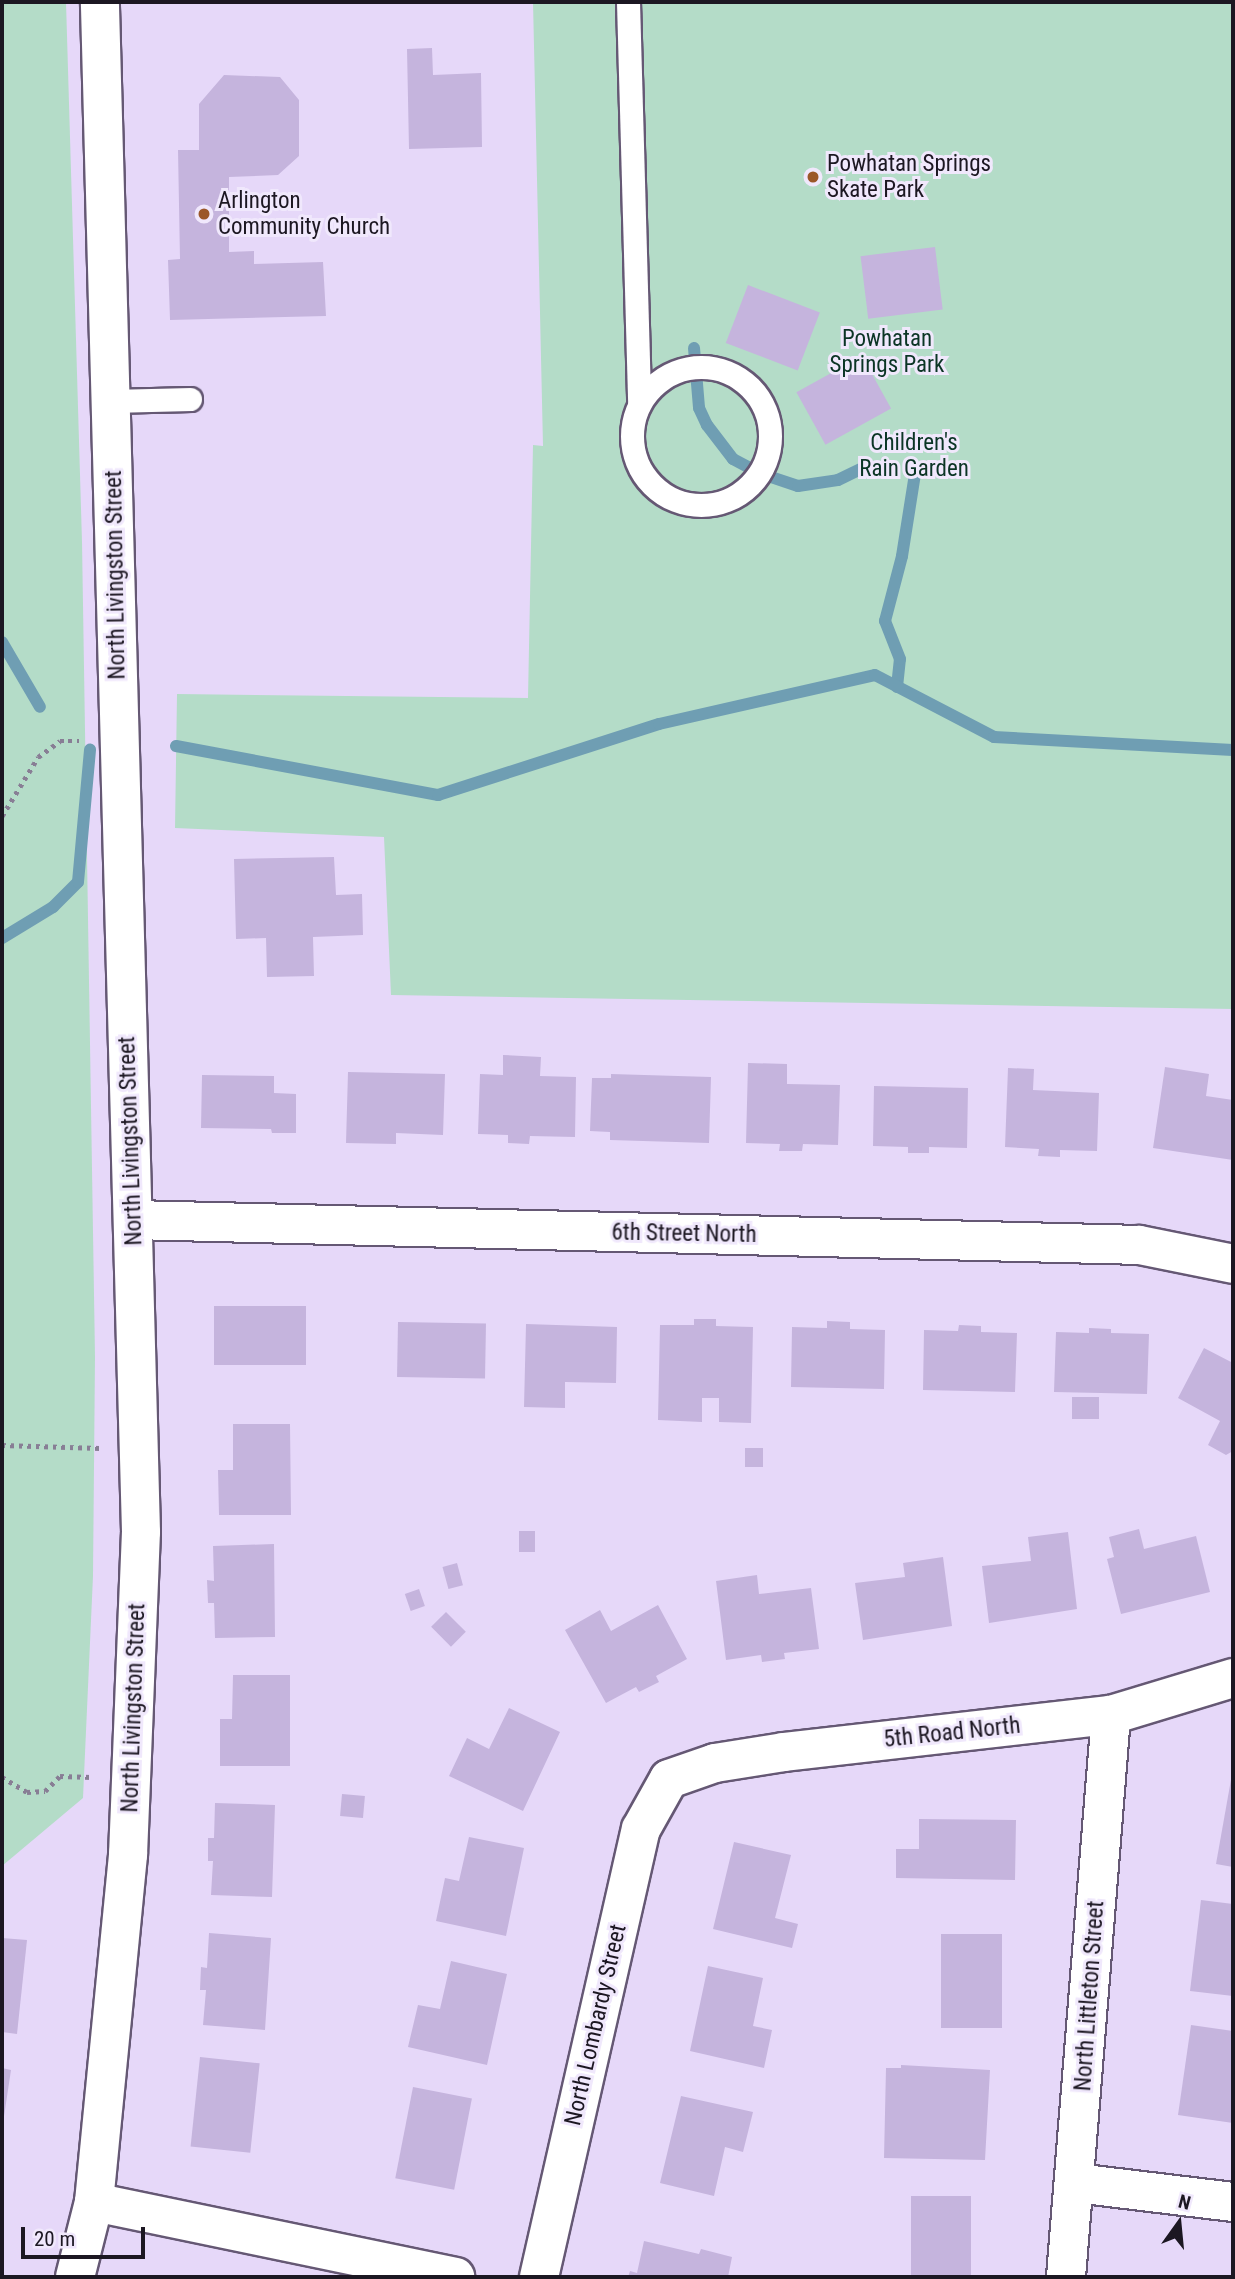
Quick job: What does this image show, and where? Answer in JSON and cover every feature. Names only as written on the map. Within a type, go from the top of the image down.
[{"type":"street","name":"North Livingston Street","points":[[75,2277],[94,2202],[128,1855],[141,1532],[100,2]]},
{"type":"street","name":"6th Street North","points":[[133,1220],[1139,1245],[1233,1264]]},
{"type":"street","name":"5th Road North","points":[[669,1779],[715,1763],[784,1752],[1111,1715],[1233,1678]]},
{"type":"street","name":"North Littleton Street","points":[[1066,2277],[1076,2183],[1111,1715]]},
{"type":"street","name":"North Lombardy Street","points":[[539,2277],[642,1829],[669,1779]]},
{"type":"street","points":[[1076,2183],[1233,2202]]},
{"type":"street","points":[[94,2202],[455,2277]]},
{"type":"lane","points":[[628,2],[639,404],[632,425],[632,446],[645,475],[668,496],[688,503],[710,504],[733,498],[752,483],[765,463],[771,440],[768,416],[757,395],[740,378],[718,369],[694,367],[671,373],[652,385],[639,404]]},
{"type":"lane","points":[[112,401],[190,399]]},
{"type":"path","points":[[2,816],[38,757],[60,741],[81,740]]},
{"type":"path","points":[[2,1445],[139,1449]]},
{"type":"path","points":[[2,1777],[27,1792],[45,1791],[60,1776],[131,1778]]},
{"type":"green space","points":[[2,2],[66,2],[82,542],[95,1357],[93,1576],[83,1798],[2,1866]]},
{"type":"green space","name":"Powhatan Springs Park","points":[[533,2],[1233,2],[1233,1009],[391,995],[384,837],[175,828],[177,694],[528,698],[533,445],[543,446]]},
{"type":"building","points":[[432,48],[433,75],[481,73],[482,147],[409,149],[407,49]]},
{"type":"building","name":"Arlington Community Church","points":[[224,75],[280,77],[299,100],[299,156],[278,175],[229,177],[229,252],[254,251],[254,264],[323,262],[326,316],[170,320],[168,260],[180,259],[178,150],[199,150],[199,104]]},
{"type":"building","points":[[935,247],[943,310],[868,319],[861,256]]},
{"type":"building","points":[[748,285],[820,313],[798,370],[726,343]]},
{"type":"building","points":[[862,356],[891,408],[825,445],[796,392]]},
{"type":"building","points":[[334,857],[336,895],[362,894],[363,935],[313,937],[314,976],[267,977],[266,938],[236,939],[234,859]]},
{"type":"building","points":[[503,1055],[541,1057],[540,1076],[576,1077],[575,1137],[530,1136],[529,1144],[508,1143],[508,1135],[478,1134],[480,1074],[503,1075]]},
{"type":"building","points":[[748,1063],[787,1064],[787,1084],[840,1085],[838,1145],[803,1144],[802,1151],[779,1151],[780,1144],[746,1143]]},
{"type":"building","points":[[1165,1067],[1209,1074],[1206,1096],[1233,1100],[1233,1160],[1153,1148]]},
{"type":"building","points":[[1008,1068],[1034,1069],[1033,1090],[1099,1093],[1097,1151],[1060,1150],[1060,1157],[1038,1156],[1039,1149],[1005,1147]]},
{"type":"building","points":[[348,1072],[445,1074],[443,1135],[396,1133],[396,1144],[346,1143]]},
{"type":"building","points":[[611,1074],[711,1077],[709,1143],[610,1140],[610,1132],[590,1131],[592,1078],[611,1078]]},
{"type":"building","points":[[202,1075],[274,1076],[274,1093],[296,1094],[296,1133],[272,1133],[271,1129],[201,1128]]},
{"type":"building","points":[[874,1086],[968,1088],[967,1148],[929,1147],[929,1153],[908,1153],[908,1147],[873,1146]]},
{"type":"building","points":[[214,1306],[306,1306],[306,1365],[214,1365]]},
{"type":"building","points":[[694,1319],[716,1319],[716,1326],[753,1327],[751,1423],[719,1422],[719,1398],[702,1398],[702,1422],[658,1420],[660,1325],[694,1325]]},
{"type":"building","points":[[827,1321],[850,1322],[850,1329],[885,1330],[884,1389],[791,1387],[792,1327],[827,1328]]},
{"type":"building","points":[[398,1322],[486,1324],[485,1379],[397,1377]]},
{"type":"building","points":[[526,1324],[617,1327],[616,1383],[565,1382],[565,1408],[524,1407]]},
{"type":"building","points":[[959,1325],[981,1326],[981,1332],[1017,1333],[1015,1392],[923,1390],[924,1330],[958,1331]]},
{"type":"building","points":[[1089,1328],[1111,1329],[1111,1333],[1149,1334],[1147,1394],[1054,1392],[1056,1332],[1089,1333]]},
{"type":"building","points":[[1204,1348],[1233,1363],[1233,1451],[1226,1455],[1208,1445],[1220,1421],[1178,1398]]},
{"type":"building","points":[[1072,1397],[1099,1397],[1099,1419],[1072,1419]]},
{"type":"building","points":[[233,1424],[290,1424],[291,1515],[219,1515],[218,1470],[233,1470]]},
{"type":"building","points":[[745,1448],[763,1448],[763,1467],[745,1467]]},
{"type":"building","points":[[1139,1529],[1144,1549],[1196,1536],[1210,1592],[1121,1614],[1107,1559],[1114,1557],[1109,1537]]},
{"type":"building","points":[[519,1531],[535,1531],[535,1552],[519,1552]]},
{"type":"building","points":[[1068,1532],[1077,1609],[989,1623],[982,1566],[1031,1561],[1028,1537]]},
{"type":"building","points":[[274,1544],[275,1637],[215,1638],[214,1603],[208,1603],[207,1580],[214,1581],[213,1546]]},
{"type":"building","points":[[943,1557],[952,1626],[863,1640],[855,1583],[905,1577],[903,1563]]},
{"type":"building","points":[[457,1563],[463,1585],[448,1589],[443,1567]]},
{"type":"building","points":[[757,1575],[759,1594],[811,1588],[819,1649],[784,1653],[785,1659],[762,1662],[761,1655],[726,1660],[716,1581]]},
{"type":"building","points":[[419,1589],[425,1606],[411,1611],[405,1594]]},
{"type":"building","points":[[658,1605],[687,1659],[656,1676],[659,1682],[639,1692],[636,1687],[606,1703],[565,1630],[600,1610],[611,1631]]},
{"type":"building","points":[[446,1612],[466,1632],[451,1647],[431,1627]]},
{"type":"building","points":[[233,1675],[290,1675],[290,1766],[220,1766],[220,1719],[232,1719]]},
{"type":"building","points":[[509,1708],[560,1732],[523,1811],[449,1776],[467,1738],[489,1749]]},
{"type":"building","points":[[1233,1774],[1233,1867],[1216,1864]]},
{"type":"building","points":[[342,1794],[365,1796],[363,1818],[340,1816]]},
{"type":"building","points":[[215,1803],[275,1805],[272,1897],[211,1895],[213,1861],[208,1861],[208,1838],[214,1838]]},
{"type":"building","points":[[919,1819],[1016,1820],[1015,1880],[896,1878],[896,1849],[919,1849]]},
{"type":"building","points":[[469,1837],[524,1848],[506,1936],[436,1921],[445,1878],[459,1881]]},
{"type":"building","points":[[734,1842],[791,1855],[775,1918],[798,1924],[792,1948],[713,1929]]},
{"type":"building","points":[[1201,1900],[1233,1904],[1233,1996],[1190,1991]]},
{"type":"building","points":[[209,1933],[271,1938],[265,2030],[203,2025],[206,1990],[200,1990],[201,1967],[207,1968]]},
{"type":"building","points":[[941,1934],[1002,1934],[1002,2028],[941,2028]]},
{"type":"building","points":[[2,1938],[27,1940],[17,2034],[2,2032]]},
{"type":"building","points":[[451,1961],[507,1974],[487,2065],[408,2047],[418,2005],[440,2009]]},
{"type":"building","points":[[708,1966],[763,1978],[753,2026],[772,2030],[764,2068],[690,2051]]},
{"type":"building","points":[[1191,2025],[1233,2031],[1233,2123],[1178,2115]]},
{"type":"building","points":[[200,2057],[260,2063],[250,2153],[191,2147]]},
{"type":"building","points":[[901,2065],[990,2070],[985,2160],[884,2158],[886,2068],[901,2068]]},
{"type":"building","points":[[2,2068],[11,2070],[3,2123],[2,2123]]},
{"type":"building","points":[[413,2087],[472,2098],[454,2190],[395,2178]]},
{"type":"building","points":[[681,2096],[753,2112],[743,2152],[725,2147],[714,2196],[660,2183]]},
{"type":"building","points":[[911,2196],[971,2196],[971,2277],[911,2277]]},
{"type":"building","points":[[644,2241],[699,2254],[701,2249],[732,2257],[728,2277],[628,2277],[630,2271],[637,2273]]},
{"type":"waterway","points":[[694,348],[699,408],[707,425],[733,459],[759,473],[798,486],[838,480],[869,465]]},
{"type":"waterway","points":[[897,687],[900,659],[885,621],[902,556],[916,468]]},
{"type":"waterway","points":[[2,642],[40,707]]},
{"type":"waterway","points":[[176,746],[438,795],[659,724],[875,675],[994,737],[1233,750]]},
{"type":"waterway","points":[[2,938],[53,907],[78,882],[90,750]]},
{"type":"place","name":"Powhatan Springs Skate Park","points":[[813,177]]},
{"type":"place","name":"Arlington Community Church","points":[[204,214]]},
{"type":"park label","name":"Children's Rain Garden","points":[[914,456]]}]
